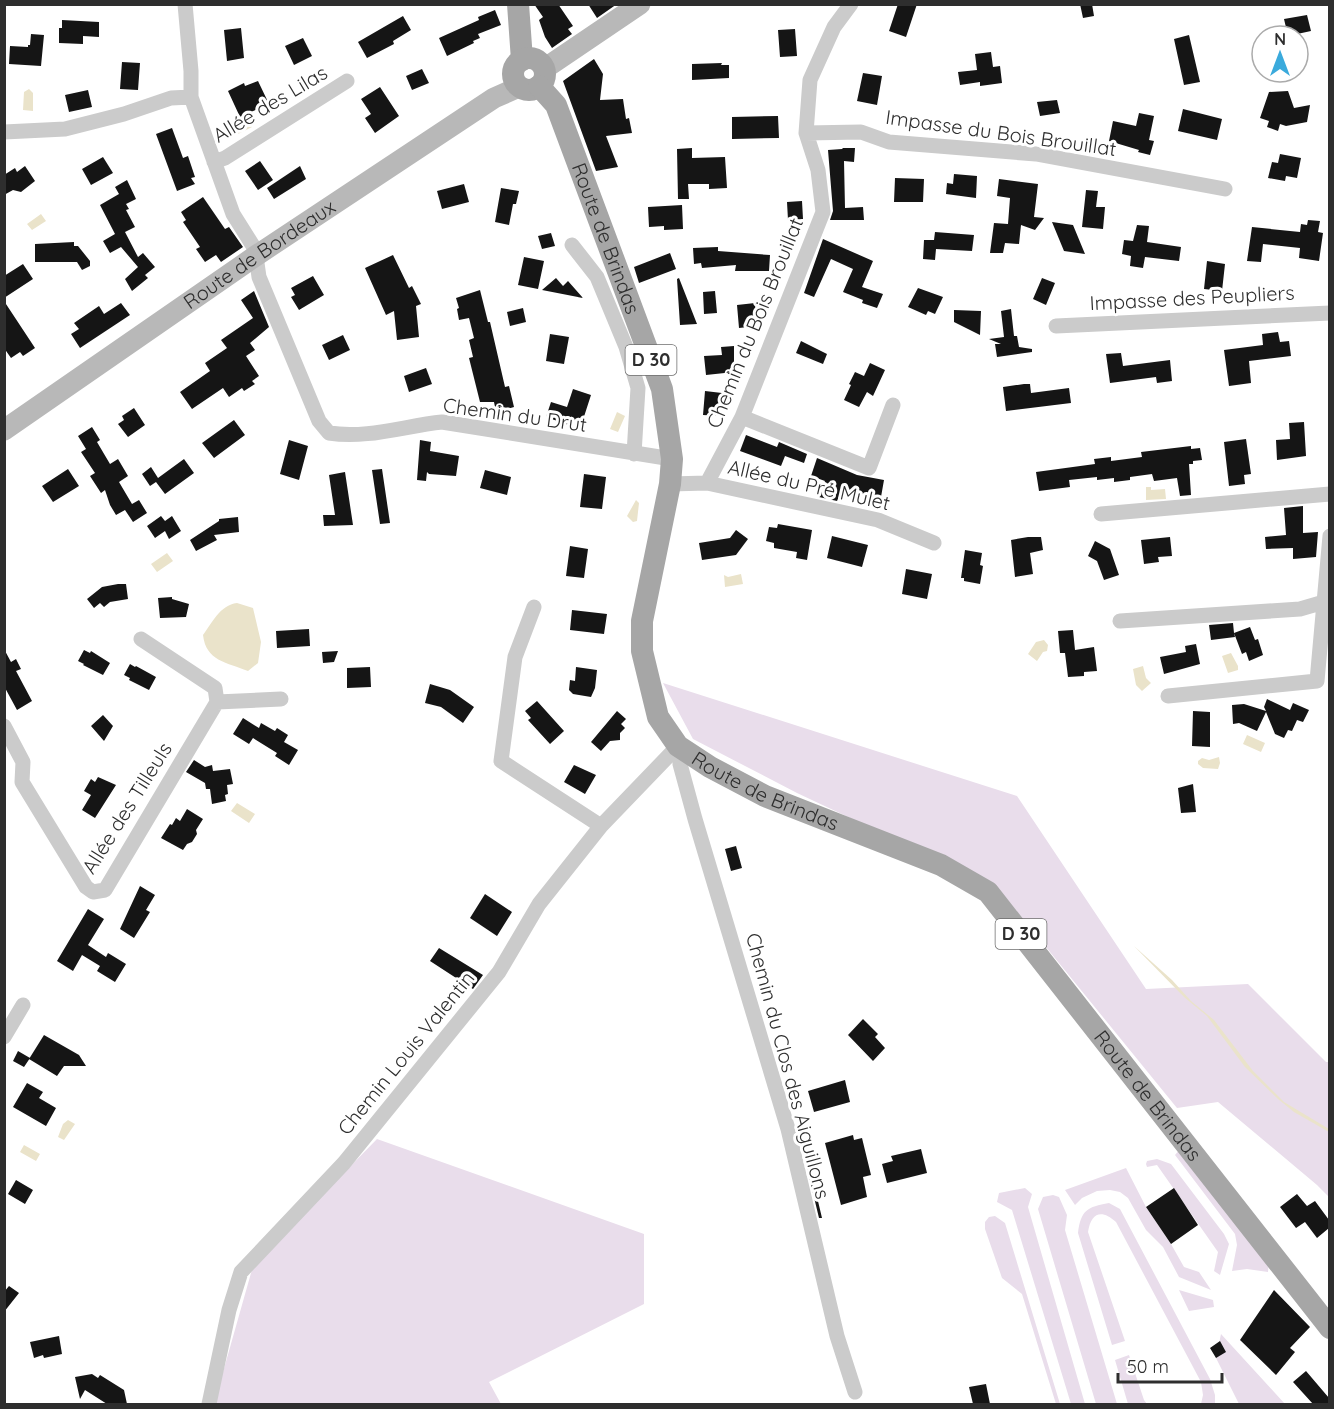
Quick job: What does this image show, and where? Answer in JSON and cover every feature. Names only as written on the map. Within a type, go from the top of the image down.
[{"type":"main road","points":[[518,4],[522,60],[532,59],[541,64],[534,80]]},
{"type":"main road","name":"Route de Bordeaux","points":[[4,430],[257,255],[494,98],[534,80],[640,4]]},
{"type":"main road","name":"Route de Brindas","points":[[534,80],[556,105],[662,389],[672,459],[670,484],[642,621],[642,651],[658,717],[682,749],[765,796],[941,865],[988,892],[1329,1328]]},
{"type":"street","points":[[185,4],[191,97],[233,214],[257,255]]},
{"type":"street","name":"Chemin du Bois Brouillat","points":[[707,483],[742,417],[823,212],[818,170],[806,133],[810,80],[834,27],[851,4]]},
{"type":"street","name":"Allée des Lilas","points":[[214,162],[225,158],[347,81]]},
{"type":"street","points":[[4,132],[65,129],[124,114],[171,98],[191,97]]},
{"type":"street","name":"Impasse du Bois Brouillat","points":[[806,133],[861,132],[889,142],[1036,154],[1225,189]]},
{"type":"street","points":[[572,246],[597,277],[626,347],[638,388],[634,454]]},
{"type":"street","name":"Chemin du Drut","points":[[257,255],[259,277],[319,421],[329,433],[342,435],[380,432],[442,422],[672,459]]},
{"type":"street","name":"Impasse des Peupliers","points":[[1056,326],[1329,313]]},
{"type":"street","points":[[742,417],[869,468],[893,405]]},
{"type":"street","points":[[670,484],[707,483]]},
{"type":"street","name":"Allée du Pré Mulet","points":[[707,483],[878,520],[934,543]]},
{"type":"street","points":[[1101,514],[1329,494]]},
{"type":"street","points":[[1168,696],[1317,681],[1329,536]]},
{"type":"street","points":[[1120,621],[1300,609],[1324,602]]},
{"type":"street","points":[[534,607],[515,657],[501,760],[601,826]]},
{"type":"street","points":[[141,639],[215,688],[217,702],[281,699]]},
{"type":"street","name":"Allée des Tilleuls","points":[[4,726],[23,762],[22,782],[86,887],[93,892],[105,890],[217,702]]},
{"type":"street","name":"Chemin Louis Valentin","points":[[209,1404],[229,1310],[242,1272],[344,1164],[499,972],[539,904],[601,826],[682,749]]},
{"type":"street","name":"Chemin du Clos des Aiguillons","points":[[682,749],[680,764],[694,819],[788,1129],[834,1324],[855,1392]]},
{"type":"street","points":[[4,1036],[23,1005]]},
{"type":"shaded area","points":[[29,89],[33,93],[33,111],[23,110],[24,92]]},
{"type":"shaded area","points":[[248,119],[252,127],[236,135],[232,127]]},
{"type":"shaded area","points":[[41,214],[46,221],[32,230],[27,224]]},
{"type":"shaded area","points":[[617,412],[625,416],[618,432],[610,429]]},
{"type":"shaded area","points":[[1146,487],[1151,487],[1151,490],[1165,489],[1166,499],[1146,500]]},
{"type":"shaded area","points":[[636,500],[639,503],[637,521],[633,522],[627,516]]},
{"type":"shaded area","points":[[167,553],[173,561],[157,572],[151,564]]},
{"type":"shaded area","points":[[741,574],[743,584],[725,587],[724,575],[728,577]]},
{"type":"shaded area","points":[[237,603],[253,608],[261,642],[258,663],[248,671],[225,663],[213,655],[205,644],[203,635],[221,611]]},
{"type":"shaded area","points":[[1044,640],[1048,645],[1047,651],[1043,652],[1037,661],[1028,654],[1036,642]]},
{"type":"shaded area","points":[[1231,653],[1238,670],[1228,673],[1222,656]]},
{"type":"shaded area","points":[[1143,666],[1146,678],[1151,683],[1142,691],[1136,685],[1133,669]]},
{"type":"shaded area","points":[[663,683],[1017,796],[1146,989],[1248,984],[1326,1062],[1329,1062],[1329,1197],[1218,1102],[1177,1108],[997,887],[797,793],[693,739]]},
{"type":"shaded area","points":[[1247,735],[1265,743],[1261,752],[1243,744]]},
{"type":"shaded area","points":[[1219,757],[1218,769],[1203,768],[1198,764],[1202,758],[1209,760]]},
{"type":"shaded area","points":[[237,803],[255,814],[249,823],[231,811]]},
{"type":"shaded area","points":[[1134,946],[1214,1020],[1253,1071],[1284,1102],[1329,1129],[1329,1132],[1294,1112],[1278,1099],[1245,1067],[1207,1016],[1184,997]]},
{"type":"shaded area","points":[[68,1120],[75,1124],[64,1140],[58,1137],[63,1124]]},
{"type":"shaded area","points":[[377,1139],[644,1234],[644,1304],[489,1382],[501,1404],[214,1404],[253,1266]]},
{"type":"shaded area","points":[[24,1145],[40,1154],[36,1161],[20,1152]]},
{"type":"shaded area","points":[[1180,1149],[1269,1261],[1268,1272],[1247,1269],[1232,1271],[1237,1245],[1235,1234],[1175,1155]]},
{"type":"shaded area","points":[[1157,1159],[1171,1164],[1224,1234],[1229,1244],[1220,1275],[1214,1271],[1218,1252],[1157,1165],[1147,1167],[1147,1161]]},
{"type":"shaded area","points":[[1126,1168],[1146,1207],[1184,1267],[1199,1272],[1211,1290],[1179,1277],[1163,1247],[1146,1230],[1128,1198],[1120,1192],[1097,1191],[1082,1198],[1075,1205],[1065,1190]]},
{"type":"shaded area","points":[[1025,1188],[1032,1194],[1028,1207],[1085,1404],[1071,1404],[1012,1210],[997,1202],[999,1193]]},
{"type":"shaded area","points":[[1053,1195],[1059,1197],[1067,1215],[1065,1230],[1117,1404],[1096,1404],[1038,1209],[1043,1197]]},
{"type":"shaded area","points":[[1109,1203],[1120,1209],[1210,1379],[1215,1404],[1201,1404],[1203,1395],[1201,1382],[1116,1222],[1102,1214],[1094,1217],[1088,1232],[1125,1341],[1112,1345],[1078,1233],[1081,1219],[1086,1211]]},
{"type":"shaded area","points":[[995,1216],[1005,1223],[1060,1404],[1056,1404],[1022,1294],[1002,1278],[985,1229],[985,1222],[989,1217]]},
{"type":"shaded area","points":[[1179,1290],[1213,1300],[1214,1307],[1189,1311]]},
{"type":"shaded area","points":[[1221,1334],[1285,1404],[1239,1404],[1216,1358]]},
{"type":"shaded area","points":[[1129,1355],[1147,1404],[1128,1404],[1115,1360]]},
{"type":"building","points":[[534,4],[558,4],[573,26],[568,29],[572,34],[552,48],[539,20],[543,17]]},
{"type":"building","points":[[588,4],[617,4],[597,18]]},
{"type":"building","points":[[898,4],[917,4],[906,37],[889,31]]},
{"type":"building","points":[[1080,4],[1092,4],[1094,16],[1083,18]]},
{"type":"building","points":[[495,10],[501,25],[478,34],[480,38],[473,41],[474,43],[447,56],[439,38]]},
{"type":"building","points":[[1307,15],[1309,24],[1285,24],[1284,19]]},
{"type":"building","points":[[403,16],[411,30],[393,41],[394,44],[367,58],[358,42]]},
{"type":"building","points":[[62,20],[99,22],[99,37],[83,36],[83,44],[59,43],[59,28],[62,28]]},
{"type":"building","points":[[241,28],[244,58],[227,61],[224,30]]},
{"type":"building","points":[[795,29],[797,56],[780,57],[778,30]]},
{"type":"building","points":[[31,34],[44,35],[41,66],[9,64],[10,46],[28,47]]},
{"type":"building","points":[[1189,35],[1200,82],[1184,85],[1174,39]]},
{"type":"building","points":[[303,38],[312,56],[294,65],[285,46]]},
{"type":"building","points":[[991,52],[993,67],[1000,66],[1002,83],[980,86],[980,82],[960,85],[958,72],[977,70],[975,54]]},
{"type":"building","points":[[594,59],[603,74],[600,100],[623,99],[626,119],[629,118],[632,133],[606,136],[618,167],[596,171],[563,81]]},
{"type":"building","points":[[122,62],[140,63],[138,90],[120,89]]},
{"type":"building","points":[[722,63],[721,65],[729,65],[729,78],[692,80],[692,64]]},
{"type":"building","points":[[422,69],[429,83],[412,90],[406,76]]},
{"type":"building","points":[[863,73],[882,76],[877,105],[857,101]]},
{"type":"building","points":[[258,81],[269,104],[240,117],[228,91],[244,83],[245,86]]},
{"type":"building","points":[[380,87],[399,116],[375,133],[365,118],[371,114],[361,99]]},
{"type":"building","points":[[88,90],[92,107],[69,112],[65,95]]},
{"type":"building","points":[[1288,91],[1294,108],[1310,105],[1307,122],[1286,126],[1280,124],[1278,131],[1267,127],[1269,121],[1260,118],[1269,92]]},
{"type":"building","points":[[1057,100],[1060,113],[1040,116],[1037,102]]},
{"type":"building","points":[[1183,109],[1222,119],[1217,140],[1178,131]]},
{"type":"building","points":[[1139,113],[1154,116],[1149,140],[1154,141],[1150,155],[1109,141],[1113,121],[1136,126]]},
{"type":"building","points":[[778,116],[779,138],[732,139],[732,117]]},
{"type":"building","points":[[172,128],[183,158],[188,156],[195,177],[191,178],[195,184],[177,191],[156,134]]},
{"type":"building","points":[[692,148],[692,158],[725,157],[727,188],[709,189],[709,184],[688,184],[689,199],[678,199],[677,149]]},
{"type":"building","points":[[855,148],[854,162],[844,161],[845,208],[863,207],[864,220],[830,220],[833,211],[828,150]]},
{"type":"building","points":[[1280,154],[1301,158],[1297,178],[1286,176],[1285,181],[1268,178],[1272,162],[1278,163]]},
{"type":"building","points":[[103,157],[113,173],[91,185],[82,169]]},
{"type":"building","points":[[260,161],[273,180],[258,190],[245,171]]},
{"type":"building","points":[[25,166],[35,181],[21,192],[13,190],[4,195],[4,175],[15,168],[17,172]]},
{"type":"building","points":[[300,166],[306,179],[274,199],[267,188]]},
{"type":"building","points":[[954,174],[977,176],[976,198],[946,194],[947,183],[953,184]]},
{"type":"building","points":[[895,178],[924,179],[923,202],[894,202]]},
{"type":"building","points":[[999,179],[1038,184],[1034,217],[1044,218],[1035,230],[1021,225],[1019,244],[1005,243],[1003,253],[990,253],[994,223],[1008,224],[1010,198],[997,196]]},
{"type":"building","points":[[127,180],[136,199],[126,204],[129,209],[126,210],[135,227],[125,232],[138,257],[143,253],[155,267],[145,275],[148,278],[132,291],[125,279],[138,267],[121,247],[110,253],[103,241],[115,234],[100,205],[119,194],[115,187]]},
{"type":"building","points":[[464,184],[469,202],[442,209],[437,191]]},
{"type":"building","points":[[501,188],[519,191],[516,204],[513,204],[509,225],[495,222]]},
{"type":"building","points":[[1086,190],[1098,191],[1096,207],[1105,207],[1103,229],[1082,227]]},
{"type":"building","points":[[203,197],[225,229],[229,227],[243,247],[221,262],[216,255],[205,262],[196,249],[200,247],[183,222],[186,220],[181,212]]},
{"type":"building","points":[[802,201],[803,219],[788,220],[787,202]]},
{"type":"building","points":[[682,205],[683,229],[664,230],[664,226],[649,227],[648,207]]},
{"type":"building","points":[[1308,220],[1320,221],[1318,232],[1323,233],[1319,261],[1299,258],[1300,248],[1263,244],[1261,262],[1247,261],[1252,227],[1300,232],[1301,224],[1307,225]]},
{"type":"building","points":[[1052,222],[1073,225],[1085,254],[1064,251]]},
{"type":"building","points":[[1137,225],[1149,226],[1147,242],[1181,247],[1179,261],[1145,257],[1143,268],[1130,266],[1131,256],[1122,254],[1124,240],[1133,241]]},
{"type":"building","points":[[935,232],[974,235],[972,251],[936,249],[935,260],[923,259],[924,240],[934,240]]},
{"type":"building","points":[[551,233],[555,246],[542,249],[538,236]]},
{"type":"building","points":[[823,239],[873,261],[862,287],[883,294],[877,308],[862,303],[863,300],[843,292],[853,269],[831,259],[814,297],[804,293]]},
{"type":"building","points":[[74,242],[74,246],[78,246],[90,261],[90,266],[82,270],[77,262],[35,262],[35,244]]},
{"type":"building","points":[[718,247],[718,251],[770,255],[769,271],[735,271],[736,265],[702,268],[701,263],[694,264],[693,248]]},
{"type":"building","points":[[670,253],[676,269],[639,283],[634,267]]},
{"type":"building","points":[[393,255],[409,288],[412,286],[421,304],[416,306],[419,337],[397,340],[394,311],[386,315],[365,268]]},
{"type":"building","points":[[524,257],[544,261],[538,289],[518,285]]},
{"type":"building","points":[[1207,261],[1225,264],[1222,291],[1204,289]]},
{"type":"building","points":[[23,264],[33,279],[4,298],[4,276]]},
{"type":"building","points":[[313,276],[324,295],[299,310],[291,297],[295,295],[291,288]]},
{"type":"building","points":[[556,278],[563,286],[568,281],[583,298],[542,290]]},
{"type":"building","points":[[679,278],[697,324],[680,325],[677,279]]},
{"type":"building","points":[[1042,278],[1055,283],[1046,305],[1033,299]]},
{"type":"building","points":[[918,288],[943,297],[935,314],[928,311],[926,315],[908,307]]},
{"type":"building","points":[[480,290],[505,387],[509,386],[514,407],[496,412],[494,402],[480,402],[469,358],[473,357],[469,340],[474,338],[469,318],[459,320],[457,309],[459,308],[456,298]]},
{"type":"building","points":[[254,291],[269,327],[250,343],[255,350],[246,356],[259,376],[252,381],[255,384],[244,391],[242,388],[229,397],[223,388],[192,409],[180,392],[210,371],[205,363],[227,348],[221,340],[253,318],[241,300]]},
{"type":"building","points":[[715,291],[717,313],[704,314],[703,292]]},
{"type":"building","points":[[4,301],[35,348],[23,356],[20,352],[11,358],[4,348]]},
{"type":"building","points":[[121,303],[130,315],[80,348],[71,334],[79,329],[74,323],[99,306],[104,314]]},
{"type":"building","points":[[755,303],[757,326],[739,328],[737,305]]},
{"type":"building","points":[[523,308],[526,322],[510,326],[507,312]]},
{"type":"building","points":[[1011,309],[1014,336],[1017,336],[1019,347],[1032,349],[1032,352],[997,357],[995,344],[1001,344],[989,339],[1004,337],[1001,311]]},
{"type":"building","points":[[954,310],[981,311],[980,335],[954,322]]},
{"type":"building","points":[[1278,332],[1280,342],[1289,341],[1291,356],[1249,361],[1251,383],[1229,386],[1224,350],[1263,345],[1262,334]]},
{"type":"building","points":[[550,334],[569,337],[564,364],[546,361]]},
{"type":"building","points":[[343,335],[350,350],[329,360],[322,345]]},
{"type":"building","points":[[801,341],[827,354],[823,364],[796,353]]},
{"type":"building","points":[[734,346],[734,372],[706,375],[704,356],[722,355],[721,347]]},
{"type":"building","points":[[1121,353],[1123,366],[1170,360],[1172,381],[1157,383],[1156,377],[1110,383],[1106,354]]},
{"type":"building","points":[[870,363],[885,370],[873,396],[867,392],[859,407],[844,400],[855,372],[864,376]]},
{"type":"building","points":[[426,368],[432,384],[409,392],[404,376]]},
{"type":"building","points":[[1030,384],[1031,393],[1069,388],[1071,403],[1006,411],[1003,387]]},
{"type":"building","points":[[573,389],[591,395],[580,429],[546,417],[551,402],[567,407]]},
{"type":"building","points":[[705,391],[722,393],[720,416],[703,415]]},
{"type":"building","points":[[134,408],[145,425],[128,437],[118,424],[124,420],[122,416]]},
{"type":"building","points":[[234,420],[245,435],[214,458],[202,443]]},
{"type":"building","points":[[1304,422],[1306,456],[1277,460],[1276,440],[1290,439],[1289,423]]},
{"type":"building","points":[[92,427],[100,440],[97,442],[110,464],[118,459],[128,476],[119,482],[132,504],[139,500],[147,513],[133,522],[125,510],[116,515],[105,490],[101,493],[90,476],[95,473],[81,452],[86,449],[78,436]]},
{"type":"building","points":[[746,435],[777,447],[779,442],[807,454],[804,463],[785,456],[781,466],[740,451]]},
{"type":"building","points":[[1246,439],[1251,474],[1244,475],[1245,484],[1229,486],[1224,442]]},
{"type":"building","points":[[289,440],[308,446],[299,480],[280,474]]},
{"type":"building","points":[[420,440],[431,442],[430,451],[459,456],[456,476],[427,472],[426,481],[417,480]]},
{"type":"building","points":[[1191,446],[1191,449],[1200,448],[1202,460],[1189,464],[1191,495],[1180,496],[1177,478],[1154,481],[1152,474],[1114,482],[1114,478],[1097,480],[1097,477],[1069,480],[1070,487],[1039,491],[1036,472],[1095,464],[1094,459],[1111,457],[1111,461],[1142,457],[1141,452]]},
{"type":"building","points":[[817,458],[857,475],[884,480],[881,497],[868,495],[868,498],[840,494],[837,501],[819,497],[825,481],[811,476]]},
{"type":"building","points":[[184,459],[194,473],[165,494],[156,482],[150,486],[142,474],[151,467],[158,478]]},
{"type":"building","points":[[68,469],[79,486],[53,502],[42,486]]},
{"type":"building","points":[[382,469],[390,523],[380,524],[372,470]]},
{"type":"building","points":[[485,470],[511,477],[507,495],[480,488]]},
{"type":"building","points":[[345,472],[353,525],[324,526],[323,515],[335,515],[329,475]]},
{"type":"building","points":[[584,474],[606,477],[602,509],[580,507]]},
{"type":"building","points":[[1303,506],[1303,533],[1318,532],[1316,557],[1293,559],[1293,548],[1266,549],[1265,537],[1286,535],[1284,508]]},
{"type":"building","points":[[161,516],[165,521],[172,516],[181,531],[169,539],[165,531],[155,538],[147,526]]},
{"type":"building","points":[[238,517],[239,532],[214,535],[217,540],[196,551],[190,540],[219,519]]},
{"type":"building","points":[[778,524],[812,530],[807,560],[796,558],[797,552],[774,548],[774,543],[766,541],[769,527],[777,528]]},
{"type":"building","points":[[736,530],[748,539],[736,555],[702,560],[699,543],[730,538]]},
{"type":"building","points":[[832,536],[868,545],[862,567],[827,558]]},
{"type":"building","points":[[1041,537],[1043,550],[1030,553],[1033,574],[1015,577],[1011,540]]},
{"type":"building","points":[[1170,537],[1172,556],[1158,557],[1159,562],[1144,564],[1141,540]]},
{"type":"building","points":[[1095,541],[1110,549],[1119,575],[1104,580],[1097,561],[1088,556]]},
{"type":"building","points":[[570,546],[588,549],[584,578],[566,576]]},
{"type":"building","points":[[965,550],[982,553],[980,565],[983,566],[980,584],[964,581],[964,578],[961,578]]},
{"type":"building","points":[[906,569],[932,574],[927,599],[902,594]]},
{"type":"building","points":[[126,584],[128,599],[110,602],[104,607],[100,603],[94,608],[87,599],[102,587]]},
{"type":"building","points":[[172,597],[172,599],[189,604],[186,617],[160,618],[158,598]]},
{"type":"building","points":[[572,610],[607,614],[604,634],[570,630]]},
{"type":"building","points":[[1233,623],[1235,637],[1211,640],[1209,625]]},
{"type":"building","points":[[1250,627],[1255,640],[1258,639],[1263,655],[1249,661],[1246,652],[1242,654],[1234,633]]},
{"type":"building","points":[[309,629],[310,646],[277,648],[276,631]]},
{"type":"building","points":[[1073,630],[1075,650],[1094,647],[1097,671],[1084,672],[1084,676],[1068,677],[1065,653],[1060,653],[1058,631]]},
{"type":"building","points":[[1196,644],[1200,664],[1164,674],[1160,657],[1186,652],[1185,646]]},
{"type":"building","points":[[4,649],[11,662],[16,659],[21,669],[16,671],[32,701],[17,710],[4,686]]},
{"type":"building","points":[[84,650],[90,653],[91,651],[110,663],[103,675],[78,661]]},
{"type":"building","points":[[338,651],[334,662],[323,663],[322,652]]},
{"type":"building","points":[[130,664],[156,677],[149,690],[124,675]]},
{"type":"building","points":[[370,667],[371,687],[347,688],[347,668]]},
{"type":"building","points":[[576,667],[597,670],[595,688],[591,697],[573,694],[569,690],[570,680],[575,681]]},
{"type":"building","points":[[430,684],[450,690],[474,707],[463,723],[441,707],[425,703]]},
{"type":"building","points":[[1267,699],[1290,710],[1293,703],[1309,710],[1303,722],[1297,720],[1292,731],[1288,730],[1284,738],[1275,734],[1266,712],[1257,731],[1239,723],[1233,724],[1232,705],[1244,704],[1266,711],[1264,707]]},
{"type":"building","points":[[537,701],[564,731],[550,744],[528,720],[531,718],[525,711]]},
{"type":"building","points":[[617,711],[626,719],[621,724],[625,728],[620,733],[620,740],[610,741],[601,751],[591,742]]},
{"type":"building","points":[[1193,711],[1210,712],[1210,747],[1192,746]]},
{"type":"building","points":[[103,715],[113,726],[104,741],[91,726]]},
{"type":"building","points":[[243,718],[259,728],[261,723],[275,731],[277,728],[288,735],[284,742],[298,750],[289,765],[275,756],[277,753],[253,738],[249,744],[233,734]]},
{"type":"building","points":[[194,760],[205,767],[212,765],[213,771],[230,769],[233,784],[227,785],[226,801],[212,804],[210,789],[206,789],[205,783],[186,772]]},
{"type":"building","points":[[574,765],[596,775],[585,794],[564,782]]},
{"type":"building","points":[[98,777],[116,785],[95,818],[82,810],[91,795],[84,791],[91,779],[95,782]]},
{"type":"building","points":[[1193,784],[1196,812],[1181,813],[1178,788]]},
{"type":"building","points":[[187,809],[203,819],[192,842],[187,844],[183,850],[161,838],[176,818],[180,821]]},
{"type":"building","points":[[736,846],[742,868],[731,871],[725,849]]},
{"type":"building","points":[[140,886],[155,895],[146,910],[150,912],[134,938],[120,929]]},
{"type":"building","points":[[485,894],[512,912],[497,936],[470,918]]},
{"type":"building","points":[[88,909],[104,919],[88,945],[106,957],[108,953],[126,964],[115,982],[97,971],[100,966],[82,955],[73,971],[57,961]]},
{"type":"building","points":[[439,948],[483,975],[473,989],[430,961]]},
{"type":"building","points":[[863,1019],[878,1034],[875,1037],[885,1048],[873,1061],[848,1035]]},
{"type":"building","points":[[44,1035],[79,1055],[86,1066],[64,1066],[57,1076],[29,1059]]},
{"type":"building","points":[[18,1051],[30,1058],[24,1067],[13,1061]]},
{"type":"building","points":[[845,1080],[850,1102],[814,1112],[808,1091]]},
{"type":"building","points":[[27,1083],[43,1092],[39,1098],[56,1108],[46,1126],[13,1107]]},
{"type":"building","points":[[853,1135],[854,1140],[862,1138],[871,1175],[863,1177],[867,1197],[841,1205],[825,1143]]},
{"type":"building","points":[[921,1149],[927,1173],[887,1183],[882,1164],[893,1161],[891,1156]]},
{"type":"building","points":[[808,1159],[822,1218],[819,1218],[805,1160]]},
{"type":"building","points":[[16,1180],[33,1190],[25,1204],[8,1194]]},
{"type":"building","points":[[1174,1188],[1198,1225],[1171,1244],[1146,1207]]},
{"type":"building","points":[[1297,1194],[1307,1206],[1315,1201],[1329,1220],[1329,1228],[1317,1238],[1305,1222],[1296,1228],[1280,1207]]},
{"type":"building","points":[[9,1286],[19,1293],[4,1312],[4,1292]]},
{"type":"building","points":[[1274,1290],[1310,1327],[1290,1348],[1295,1352],[1276,1375],[1240,1340]]},
{"type":"building","points":[[59,1336],[62,1354],[34,1358],[30,1342]]},
{"type":"building","points":[[1220,1341],[1226,1352],[1216,1358],[1210,1348]]},
{"type":"building","points":[[1306,1371],[1329,1398],[1329,1404],[1313,1404],[1293,1382]]},
{"type":"building","points":[[92,1374],[98,1378],[100,1375],[124,1390],[127,1404],[107,1404],[85,1390],[80,1399],[75,1377]]},
{"type":"building","points":[[986,1384],[990,1404],[973,1404],[969,1387]]}]
